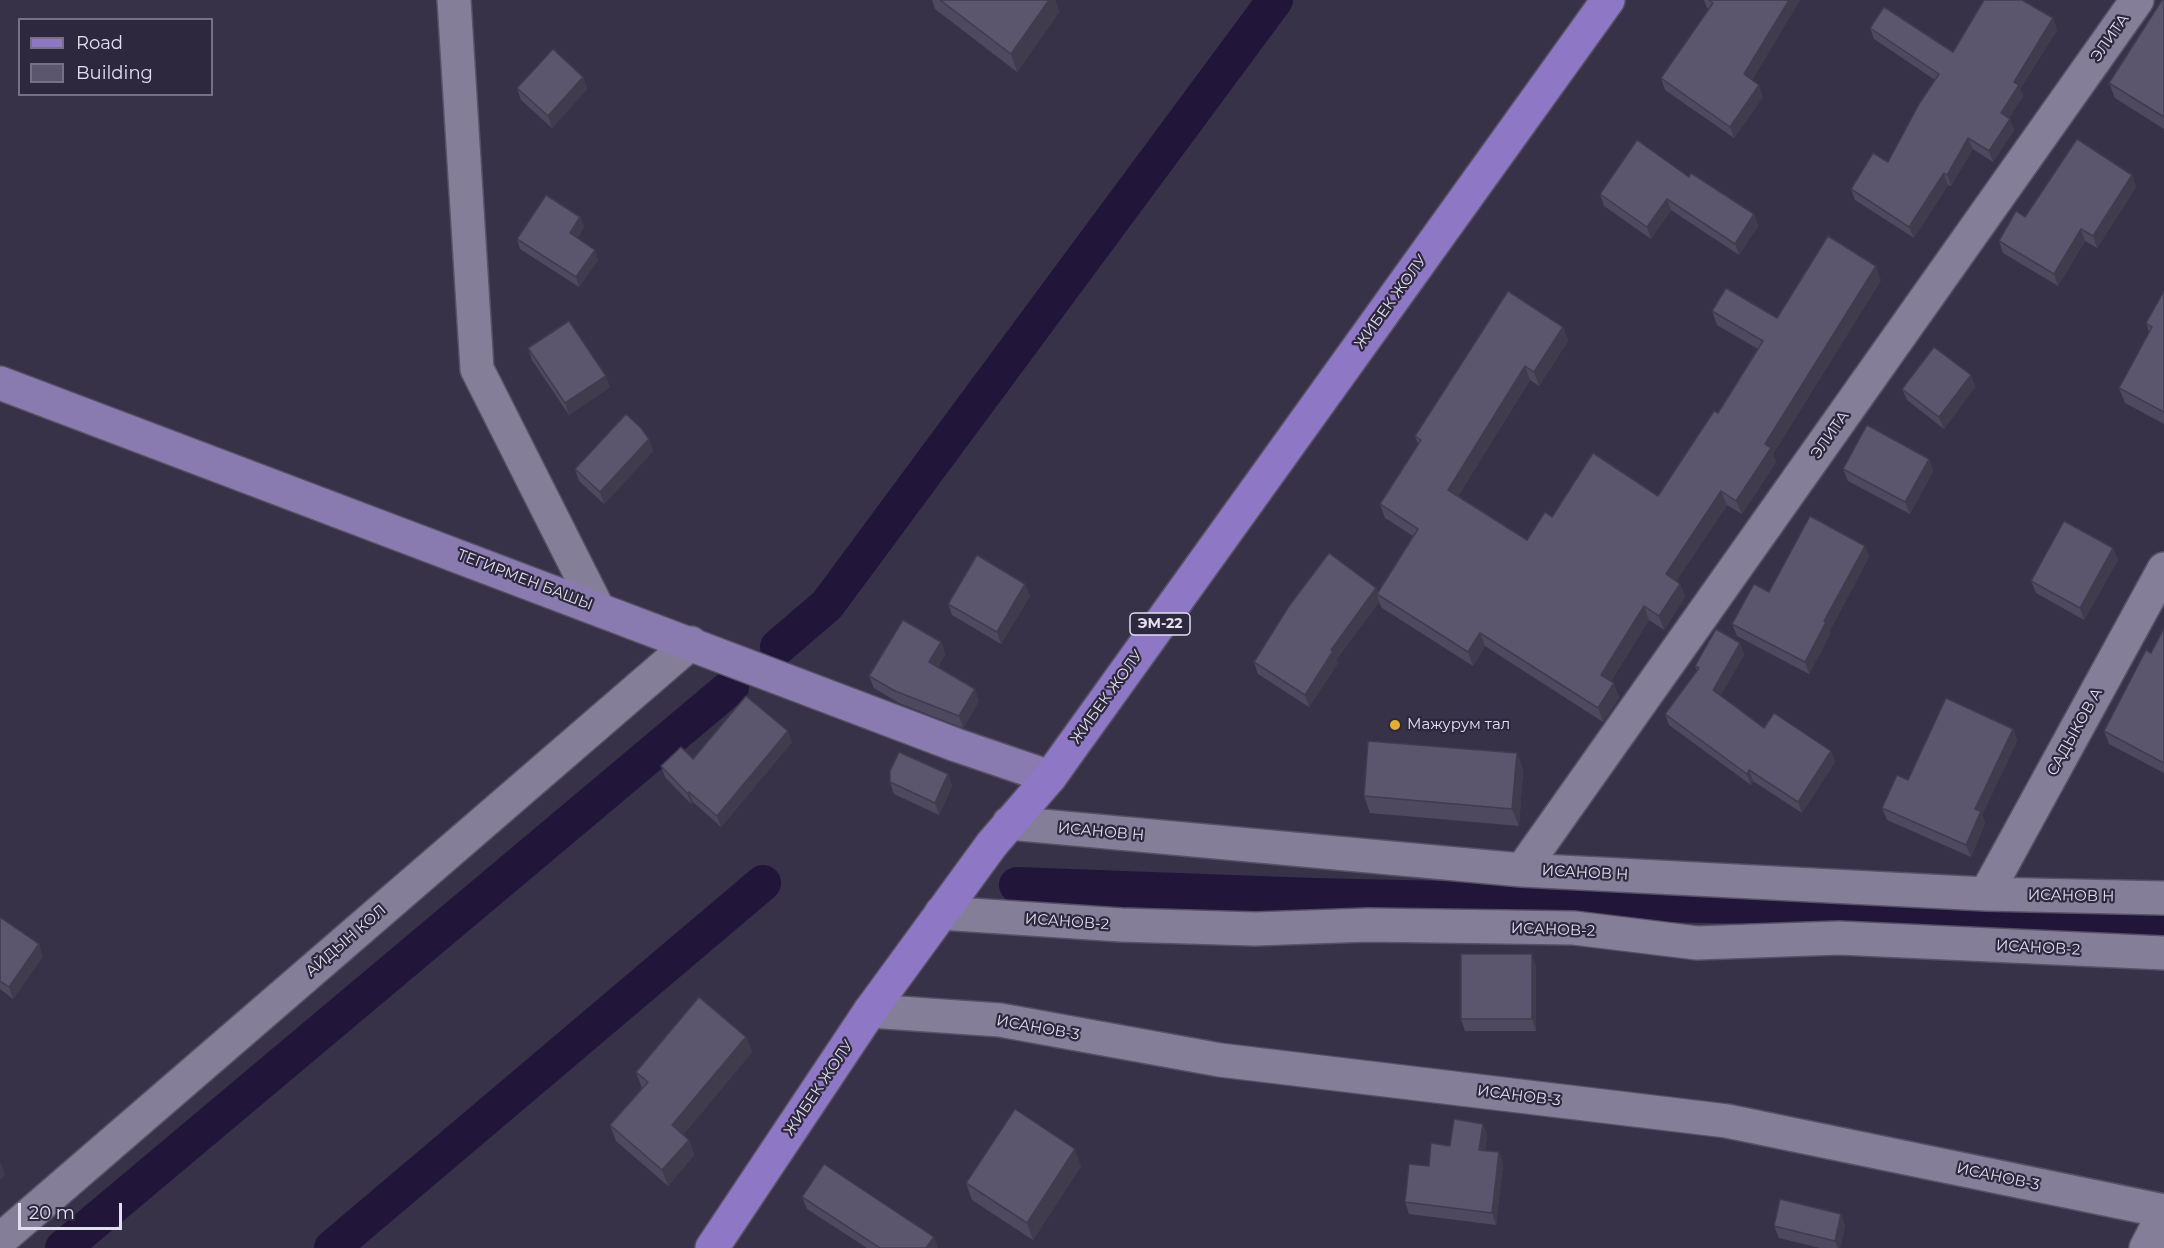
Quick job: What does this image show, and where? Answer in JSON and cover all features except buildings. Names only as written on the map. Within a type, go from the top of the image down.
[{"type":"main road","name":"ЖИБЕК ЖОЛУ","points":[[712,1248],[870,1011],[1009,823],[1050,777],[1608,0]]},
{"type":"street","points":[[454,0],[477,369],[597,607]]},
{"type":"street","name":"ЭЛИТА","points":[[1522,870],[2137,0]]},
{"type":"street","name":"ТЕГИРМЕН БАШЫ","points":[[0,383],[597,607],[956,745],[1050,777]]},
{"type":"street","name":"САДЫКОВ А","points":[[1986,894],[2164,569]]},
{"type":"street","name":"АЙДЫН КОЛ","points":[[0,1240],[691,643]]},
{"type":"street","name":"ИСАНОВ Н","points":[[1009,823],[1522,870],[1986,894],[2164,898]]},
{"type":"street","name":"ИСАНОВ-2","points":[[941,913],[1121,925],[1255,929],[1368,925],[1574,928],[1697,943],[1839,938],[2164,953]]},
{"type":"street","name":"ИСАНОВ-3","points":[[870,1011],[1000,1020],[1220,1060],[1727,1121],[2164,1212]]},
{"type":"street","points":[[2146,1248],[2164,1212]]},
{"type":"waterway","points":[[778,647],[827,605],[1275,0]]},
{"type":"waterway","points":[[63,1248],[731,687]]},
{"type":"waterway","points":[[332,1248],[763,883]]},
{"type":"waterway","points":[[1017,885],[1313,896],[1840,908],[2164,921]]},
{"type":"place","name":"Мажурум тал","points":[[1395,725]]}]
